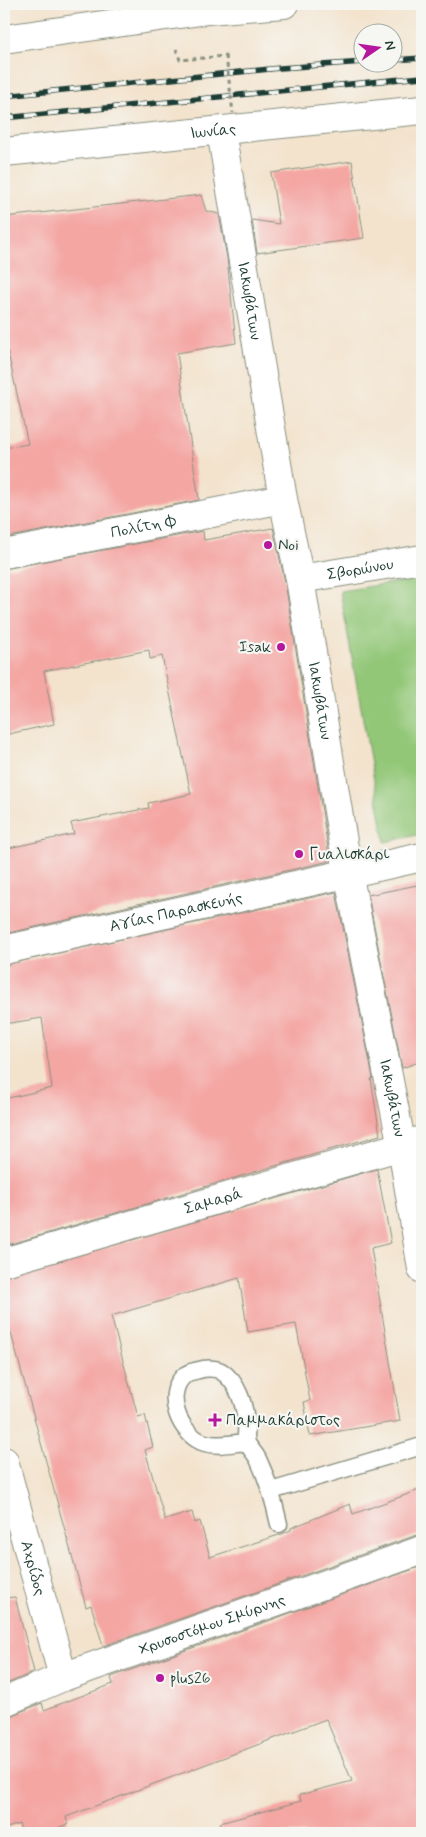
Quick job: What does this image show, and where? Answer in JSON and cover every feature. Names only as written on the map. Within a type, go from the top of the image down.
[{"type":"street","points":[[4,39],[207,7],[284,4]]},
{"type":"street","name":"Ιωνίας","points":[[4,152],[227,122],[422,110]]},
{"type":"street","name":"Ιακωβάτων","points":[[227,122],[283,499],[300,579],[348,872],[412,1144],[422,1269]]},
{"type":"street","name":"Πολίτη Φ","points":[[4,554],[283,499]]},
{"type":"street","name":"Σβορώνου","points":[[300,579],[422,559]]},
{"type":"street","name":"Αγίας Παρασκευής","points":[[4,950],[422,857]]},
{"type":"street","name":"Σαμαρά","points":[[4,1262],[412,1144]]},
{"type":"street","name":"Αχρίδος","points":[[4,1460],[63,1678]]},
{"type":"street","name":"Χρυσοστόμου Σμύρνης","points":[[4,1702],[63,1678],[422,1550]]},
{"type":"lane","points":[[246,1442],[219,1445],[205,1443],[190,1436],[182,1426],[175,1397],[178,1385],[185,1375],[204,1368],[220,1370],[231,1382],[242,1400],[246,1425],[246,1442],[256,1456],[271,1491],[279,1524]]},
{"type":"lane","points":[[271,1491],[422,1446]]},
{"type":"path","points":[[180,60],[226,56],[227,122]]},
{"type":"green space","points":[[422,578],[422,834],[385,842],[340,591]]},
{"type":"building","points":[[352,161],[364,238],[257,253],[252,220],[279,224],[271,173]]},
{"type":"building","points":[[201,195],[206,211],[219,214],[227,258],[236,343],[177,353],[199,500],[4,538],[4,448],[28,444],[4,335],[4,217]]},
{"type":"building","points":[[273,528],[285,582],[330,861],[4,934],[4,849],[74,834],[71,823],[149,808],[148,803],[191,794],[162,656],[150,659],[149,650],[44,671],[54,724],[4,735],[4,569],[203,531],[204,540]]},
{"type":"building","points":[[422,884],[422,1061],[402,1068],[368,895]]},
{"type":"building","points":[[336,892],[373,1078],[371,1079],[380,1135],[4,1246],[4,1099],[52,1088],[42,1018],[4,1024],[4,965]]},
{"type":"building","points":[[377,1169],[391,1243],[371,1248],[400,1421],[310,1436],[304,1402],[310,1401],[296,1324],[248,1332],[239,1278],[111,1316],[138,1417],[145,1415],[153,1447],[145,1450],[165,1520],[192,1512],[195,1523],[200,1521],[210,1557],[282,1534],[291,1530],[291,1528],[350,1504],[353,1514],[422,1489],[422,1535],[417,1535],[103,1646],[91,1605],[86,1607],[4,1308],[4,1277]]},
{"type":"building","points":[[422,1566],[422,1833],[221,1833],[220,1823],[301,1801],[299,1795],[352,1781],[326,1719],[66,1817],[68,1824],[44,1833],[22,1833],[19,1824],[4,1829],[4,1717],[42,1703],[44,1710],[113,1684],[111,1677]]},
{"type":"building","points":[[15,1597],[34,1672],[4,1685],[4,1598]]},
{"type":"railway","points":[[404,59],[422,58]]},
{"type":"railway","points":[[4,96],[280,68],[354,63]]},
{"type":"railway","points":[[4,118],[422,77]]},
{"type":"place","name":"Noi","points":[[268,545]]},
{"type":"place","name":"Isak","points":[[281,647]]},
{"type":"place","name":"Γυαλισκάρι","points":[[299,854]]},
{"type":"place","name":"Παμμακάριστος","points":[[215,1420]]},
{"type":"place","name":"plus26","points":[[160,1678]]}]
